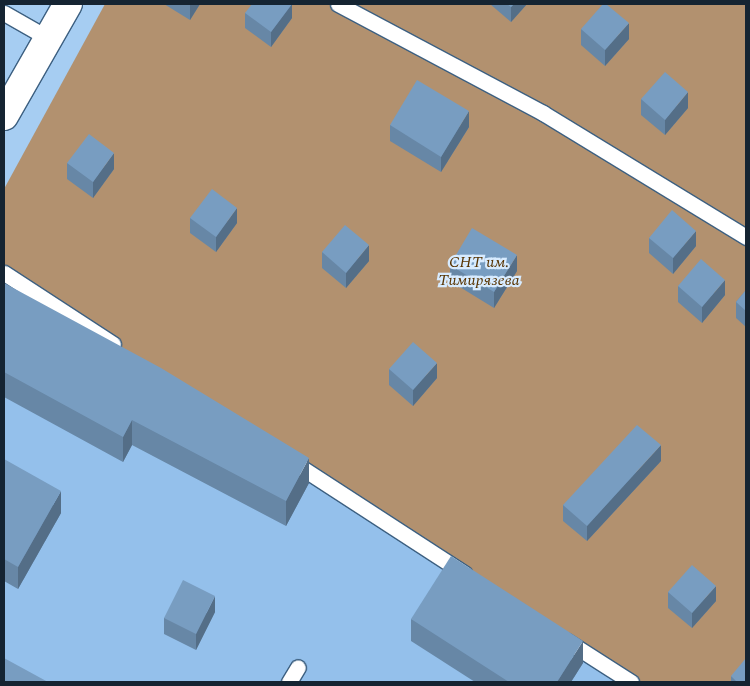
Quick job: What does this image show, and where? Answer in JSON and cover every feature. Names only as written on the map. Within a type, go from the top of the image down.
[{"type":"street","points":[[4,116],[68,4]]},
{"type":"lane","points":[[338,4],[543,113],[746,237]]},
{"type":"lane","points":[[4,13],[48,38]]},
{"type":"lane","points":[[4,273],[129,355]]},
{"type":"lane","points":[[280,453],[480,584]]},
{"type":"lane","points":[[556,633],[631,682]]},
{"type":"lane","points":[[289,682],[298,667]]},
{"type":"shaded area","points":[[4,287],[628,682],[4,682]]},
{"type":"green space","name":"СНТ им. Тимирязева","points":[[105,4],[746,4],[746,682],[628,682],[4,287],[4,189]]},
{"type":"building","points":[[252,4],[292,4],[271,32],[245,13]]},
{"type":"building","points":[[603,4],[606,4],[629,23],[605,50],[581,29]]},
{"type":"building","points":[[665,72],[688,92],[665,120],[641,99]]},
{"type":"building","points":[[417,80],[469,111],[441,157],[390,125]]},
{"type":"building","points":[[89,134],[114,153],[93,182],[67,163]]},
{"type":"building","points":[[212,189],[237,208],[216,237],[190,218]]},
{"type":"building","points":[[672,210],[696,231],[673,258],[649,238]]},
{"type":"building","points":[[345,225],[369,245],[346,273],[322,252]]},
{"type":"building","points":[[472,228],[517,255],[494,292],[450,265]]},
{"type":"building","points":[[701,259],[725,280],[702,307],[678,286]]},
{"type":"building","points":[[4,283],[161,368],[309,458],[286,501],[132,420],[123,437],[4,372]]},
{"type":"building","points":[[746,290],[746,311],[736,302]]},
{"type":"building","points":[[413,342],[437,363],[413,390],[389,369]]},
{"type":"building","points":[[637,425],[661,445],[587,526],[563,505]]},
{"type":"building","points":[[4,459],[61,491],[18,567],[4,559]]},
{"type":"building","points":[[451,556],[583,641],[557,682],[509,682],[411,619]]},
{"type":"building","points":[[692,565],[716,586],[692,613],[668,592]]},
{"type":"building","points":[[183,580],[215,596],[196,634],[164,618]]},
{"type":"building","points":[[4,658],[48,682],[4,682]]},
{"type":"building","points":[[746,658],[746,682],[737,682],[731,676]]}]
